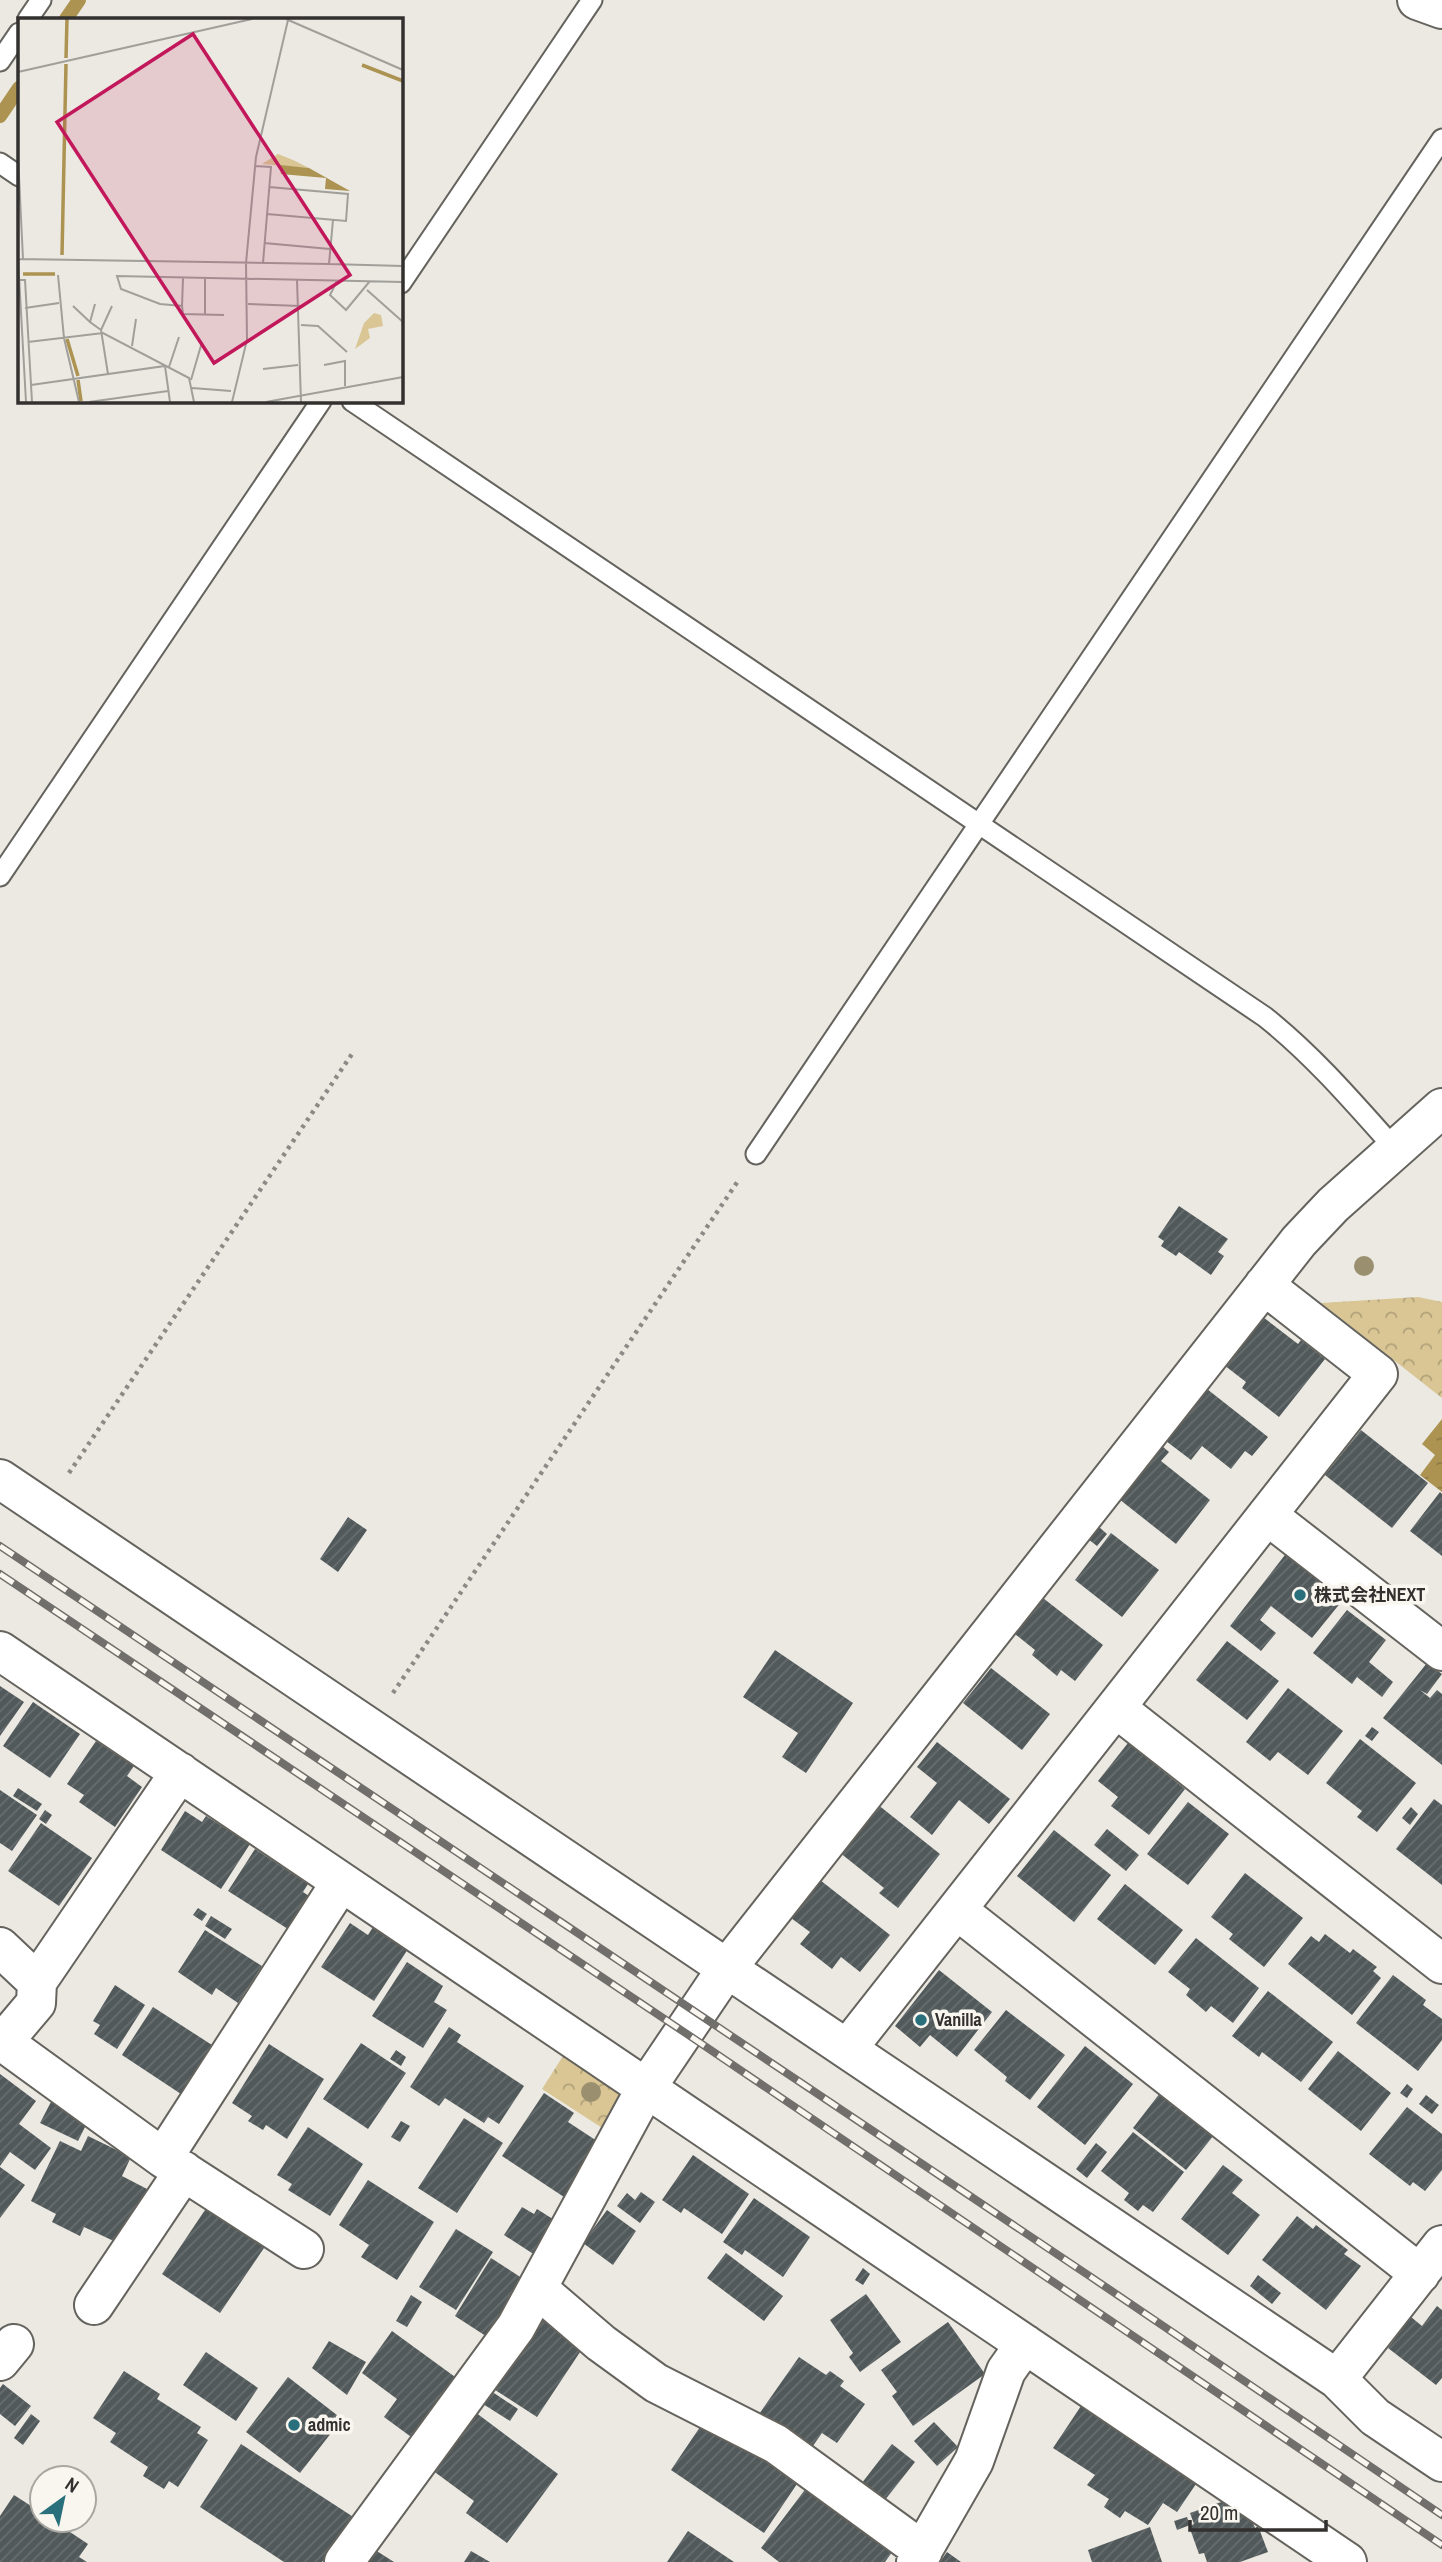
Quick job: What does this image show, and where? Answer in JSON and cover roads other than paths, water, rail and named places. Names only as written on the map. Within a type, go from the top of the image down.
[{"type":"street","points":[[1417,0],[1442,9]]},
{"type":"street","points":[[344,2562],[494,2360],[538,2289],[646,2088],[727,1968],[1315,1223],[1442,1108]]},
{"type":"street","points":[[847,2049],[1378,1374],[1265,1285]]},
{"type":"street","points":[[0,1479],[1337,2379],[1375,2417],[1442,2462]]},
{"type":"street","points":[[1268,1515],[1442,1651]]},
{"type":"street","points":[[0,1651],[1025,2344],[1309,2551],[1348,2562]]},
{"type":"street","points":[[1116,1708],[1442,1964]]},
{"type":"street","points":[[180,1773],[37,1982],[36,2003],[2,2044],[173,2165],[303,2249]]},
{"type":"street","points":[[94,2305],[173,2165],[341,1882]]},
{"type":"street","points":[[957,1910],[1431,2259],[1337,2379]]},
{"type":"street","points":[[0,1947],[37,1982]]},
{"type":"street","points":[[538,2289],[601,2343],[647,2377],[775,2444],[919,2556],[974,2461],[1006,2371],[1025,2344]]},
{"type":"lane","points":[[29,18],[41,0]]},
{"type":"lane","points":[[402,282],[592,0]]},
{"type":"lane","points":[[0,61],[18,34]]},
{"type":"lane","points":[[756,1154],[1442,139]]},
{"type":"lane","points":[[0,163],[18,175]]},
{"type":"lane","points":[[0,876],[320,402]]},
{"type":"lane","points":[[353,402],[1265,1017],[1316,1061],[1396,1150]]},
{"type":"water","points":[[1442,1419],[1442,1492],[1420,1475],[1435,1455],[1422,1444]]},
{"type":"waterway","points":[[67,18],[79,0]]},
{"type":"waterway","points":[[0,116],[18,89]]},
{"type":"railway","points":[[0,1546],[1442,2515]]},
{"type":"railway","points":[[0,1574],[684,2032],[1442,2545]]},
{"type":"place","name":"株式会社NEXT","points":[[1300,1595]]},
{"type":"place","name":"Vanilla","points":[[921,2020]]},
{"type":"place","name":"admic","points":[[294,2425]]}]
